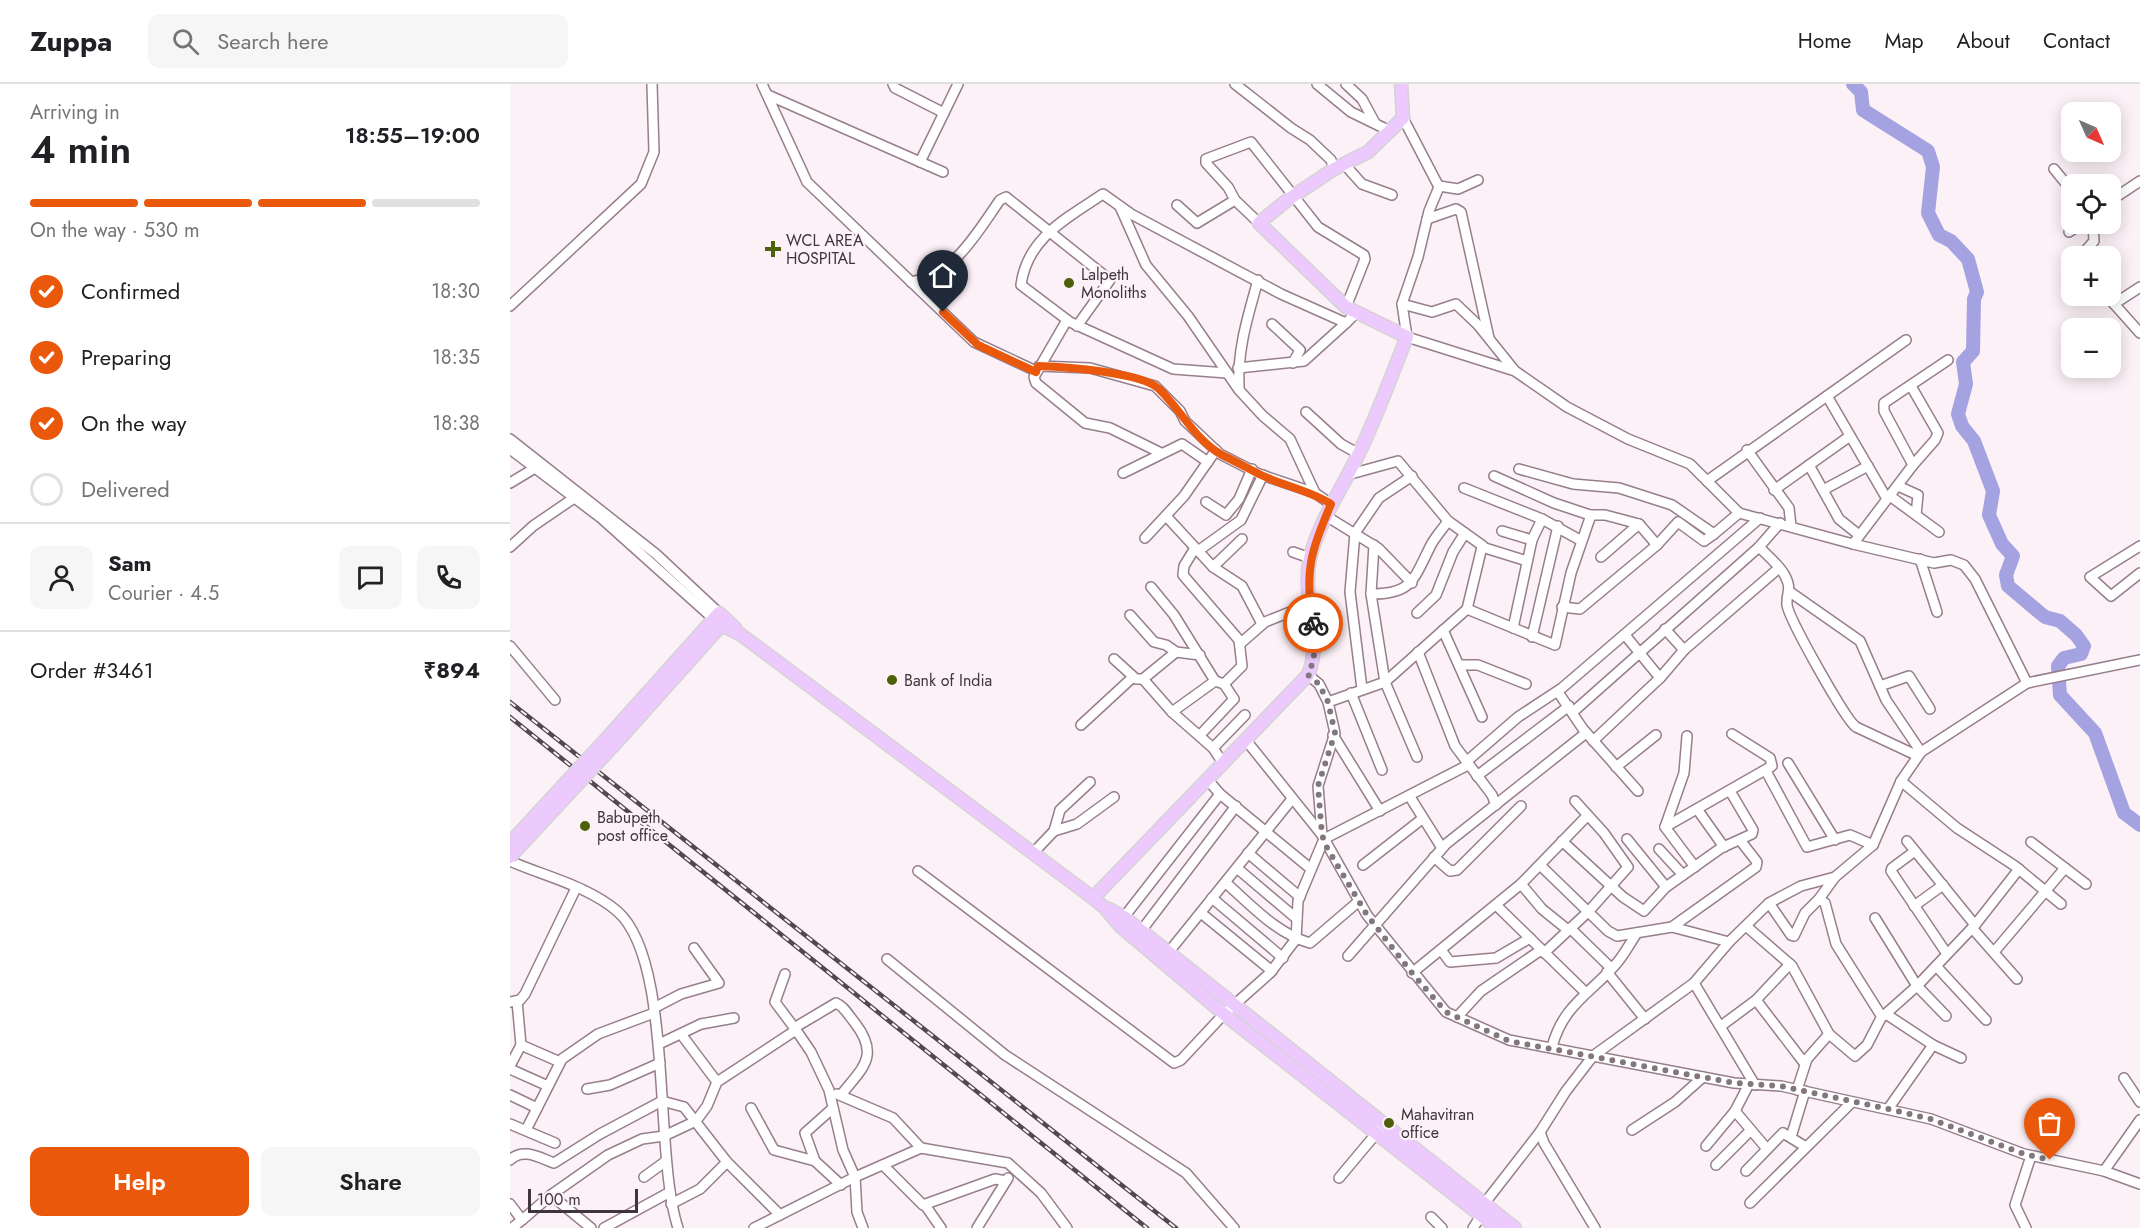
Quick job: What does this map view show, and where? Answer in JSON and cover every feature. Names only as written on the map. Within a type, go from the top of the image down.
[{"type":"main road","points":[[1093,898],[1308,675],[1314,659],[1316,636],[1310,604],[1308,575],[1310,558],[1329,510],[1359,454],[1407,337],[1352,309],[1258,224],[1340,167],[1368,152],[1390,131],[1403,118],[1401,84]]},
{"type":"main road","points":[[512,859],[610,741],[720,619],[1093,898],[1120,926],[1224,1014],[1381,1128],[1484,1208],[1515,1228]]},
{"type":"main road","points":[[510,843],[610,741]]},
{"type":"main road","points":[[1105,908],[1124,917],[1381,1128]]},
{"type":"main road","points":[[1484,1208],[1497,1228]]},
{"type":"street","points":[[510,306],[641,184],[654,152],[652,84]]},
{"type":"street","points":[[762,84],[798,167],[807,182],[978,345],[1037,369],[1090,369],[1155,386],[1180,411],[1185,421],[1218,452],[1263,475],[1315,494]]},
{"type":"street","points":[[893,84],[895,88],[944,113]]},
{"type":"street","points":[[920,162],[958,84]]},
{"type":"street","points":[[1235,84],[1310,140],[1362,184],[1392,195]]},
{"type":"street","points":[[1317,84],[1352,112],[1390,131]]},
{"type":"street","points":[[1347,84],[1358,94],[1375,123]]},
{"type":"street","points":[[1358,94],[1362,84]]},
{"type":"street","points":[[768,95],[943,172]]},
{"type":"street","points":[[1403,118],[1439,186],[1402,304],[1407,337],[1515,371]]},
{"type":"street","points":[[1238,368],[1304,361],[1346,323],[1352,309],[1365,257],[1320,229],[1293,198],[1251,142],[1206,160],[1228,187],[1235,200],[1258,224]]},
{"type":"street","points":[[2054,170],[2061,178]]},
{"type":"street","points":[[1439,186],[1458,189],[1478,180]]},
{"type":"street","points":[[2121,194],[2140,181]]},
{"type":"street","points":[[1227,373],[1176,371],[1077,326],[1021,285],[1023,270],[1049,230],[1103,194],[1120,206],[1281,294],[1346,323]]},
{"type":"street","points":[[911,282],[928,279],[958,258],[1004,198],[1010,199],[1110,281],[1077,326]]},
{"type":"street","points":[[1177,205],[1197,223],[1235,200]]},
{"type":"street","points":[[1120,206],[1146,265],[1188,316],[1239,390],[1260,414],[1290,439],[1315,494],[1329,510],[1355,533],[1374,545],[1412,583]]},
{"type":"street","points":[[1427,219],[1456,209],[1461,212],[1489,338]]},
{"type":"street","points":[[1239,390],[1238,368],[1243,333],[1258,280]]},
{"type":"street","points":[[2121,299],[2140,287]]},
{"type":"street","points":[[1402,304],[1432,312],[1456,304],[1489,338],[1515,371],[1567,407],[1628,439],[1690,464],[1739,513],[1934,563],[1951,561],[1964,565],[1975,579],[2027,683]]},
{"type":"street","points":[[2116,306],[2140,333]]},
{"type":"street","points":[[1067,320],[1037,369],[1036,383],[1085,423],[1110,428],[1161,453]]},
{"type":"street","points":[[1272,324],[1300,350],[1293,363]]},
{"type":"street","points":[[1707,481],[1747,450],[1906,340]]},
{"type":"street","points":[[1913,465],[1883,407],[1888,400],[1948,360]]},
{"type":"street","points":[[1853,544],[1935,440],[1938,433],[1911,386]]},
{"type":"street","points":[[1827,396],[1888,498],[1939,532]]},
{"type":"street","points":[[1306,412],[1341,444],[1359,454]]},
{"type":"street","points":[[1774,490],[1850,436]]},
{"type":"street","points":[[510,439],[656,554],[720,619]]},
{"type":"street","points":[[1124,473],[1161,453],[1184,445],[1208,462]]},
{"type":"street","points":[[510,449],[574,498],[720,619]]},
{"type":"street","points":[[1747,450],[1790,510],[1791,526]]},
{"type":"street","points":[[1145,538],[1218,452]]},
{"type":"street","points":[[1347,475],[1394,460],[1402,463],[1448,521],[1483,546],[1527,561]]},
{"type":"street","points":[[1809,465],[1841,522],[1859,535]]},
{"type":"street","points":[[1823,490],[1868,466]]},
{"type":"street","points":[[510,483],[535,468]]},
{"type":"street","points":[[1206,502],[1226,515],[1239,499],[1252,469]]},
{"type":"street","points":[[1519,469],[1571,483],[1619,488],[1672,505],[1714,534]]},
{"type":"street","points":[[1172,712],[1242,666],[1241,643],[1183,575],[1184,566],[1194,546],[1241,520],[1263,475]]},
{"type":"street","points":[[1362,689],[1350,592],[1355,533],[1379,498],[1412,476]]},
{"type":"street","points":[[1494,476],[1544,499],[1591,515],[1605,515],[1639,524],[1657,545]]},
{"type":"street","points":[[1898,486],[1918,495],[1916,515]]},
{"type":"street","points":[[1464,489],[1558,526],[1580,540]]},
{"type":"street","points":[[510,547],[533,526],[574,498]]},
{"type":"street","points":[[1562,607],[1580,609],[1657,545],[1678,522],[1704,541],[1739,513]]},
{"type":"street","points":[[1467,609],[1556,645],[1562,607],[1580,540],[1591,515]]},
{"type":"street","points":[[1166,516],[1213,567],[1242,586],[1262,624]]},
{"type":"street","points":[[1323,837],[1410,797],[1467,763],[1518,717],[1558,692],[1760,518]]},
{"type":"street","points":[[1513,628],[1532,540],[1542,519]]},
{"type":"street","points":[[1371,594],[1390,594],[1412,583],[1429,548],[1448,521]]},
{"type":"street","points":[[1477,776],[1571,709],[1759,547],[1780,523]]},
{"type":"street","points":[[1600,557],[1639,524]]},
{"type":"street","points":[[1532,637],[1558,526]]},
{"type":"street","points":[[1502,531],[1532,540]]},
{"type":"street","points":[[1417,613],[1436,594],[1465,533]]},
{"type":"street","points":[[1213,567],[1242,539]]},
{"type":"street","points":[[1374,545],[1371,594],[1385,682],[1418,757]]},
{"type":"street","points":[[1328,702],[1385,682],[1467,609],[1483,546]]},
{"type":"street","points":[[2140,546],[2090,577],[2111,596],[2140,573]]},
{"type":"street","points":[[1759,547],[1779,568],[1790,591],[1857,638],[1880,686],[1919,754]]},
{"type":"street","points":[[1293,552],[1310,558]]},
{"type":"street","points":[[1920,559],[1937,612]]},
{"type":"street","points":[[1593,741],[1660,678],[1684,650],[1779,568]]},
{"type":"street","points":[[1151,587],[1174,615],[1219,682],[1234,699],[1200,735]]},
{"type":"street","points":[[1790,591],[1788,608],[1829,691],[1848,720],[1856,727],[1919,754]]},
{"type":"street","points":[[1241,643],[1262,624],[1310,604]]},
{"type":"street","points":[[1130,615],[1154,642],[1166,645],[1176,652],[1200,655]]},
{"type":"street","points":[[1665,629],[1684,650]]},
{"type":"street","points":[[1443,630],[1482,717]]},
{"type":"street","points":[[1625,635],[1660,678]]},
{"type":"street","points":[[510,646],[555,700]]},
{"type":"street","points":[[1081,725],[1138,678],[1176,652]]},
{"type":"street","points":[[1418,652],[1455,746],[1496,805]]},
{"type":"street","points":[[1114,659],[1214,748],[1223,763]]},
{"type":"street","points":[[1769,903],[1794,936],[1805,914],[1835,877],[1873,845],[1901,782],[1919,754],[2027,683],[2140,660]]},
{"type":"street","points":[[1459,665],[1478,665],[1526,684]]},
{"type":"street","points":[[1308,675],[1319,684],[1328,702],[1334,735],[1380,811]]},
{"type":"street","points":[[1880,686],[1909,676],[1930,709]]},
{"type":"street","points":[[1558,692],[1586,733],[1638,791]]},
{"type":"street","points":[[1351,693],[1382,770]]},
{"type":"street","points":[[1214,748],[1245,715]]},
{"type":"street","points":[[1348,956],[1442,848],[1586,733]]},
{"type":"street","points":[[1665,827],[1772,766],[1770,758],[1732,734]]},
{"type":"street","points":[[918,871],[1006,935],[1172,1063],[1181,1060],[1224,1014],[1272,971],[1296,939],[1300,897],[1323,837],[1318,786],[1334,735]]},
{"type":"street","points":[[1616,767],[1656,735]]},
{"type":"street","points":[[1665,827],[1684,773],[1687,736]]},
{"type":"street","points":[[1245,740],[1323,837],[1359,901],[1412,973],[1446,1012],[1509,1041],[1552,1047],[1703,1077],[1801,1091],[1888,1109],[1931,1119],[2031,1156],[2104,1171],[2140,1184]]},
{"type":"street","points":[[1788,763],[1835,840]]},
{"type":"street","points":[[1766,771],[1807,847],[1853,835],[1873,845]]},
{"type":"street","points":[[1207,779],[1220,794],[1311,869]]},
{"type":"street","points":[[1034,852],[1054,831],[1060,810],[1090,782]]},
{"type":"street","points":[[1901,782],[1958,828],[2019,869],[2061,904]]},
{"type":"street","points":[[1562,842],[1610,886],[1643,911],[1666,887],[1683,875],[1724,847],[1751,835],[1753,830],[1730,790]]},
{"type":"street","points":[[1124,917],[1220,794]]},
{"type":"street","points":[[1054,831],[1077,824],[1114,797]]},
{"type":"street","points":[[1410,797],[1442,848]]},
{"type":"street","points":[[1168,953],[1292,799]]},
{"type":"street","points":[[1457,1017],[1481,991],[1543,951],[1569,929],[1628,866],[1604,833],[1575,801]]},
{"type":"street","points":[[1141,931],[1236,806]]},
{"type":"street","points":[[1434,857],[1450,871],[1457,870],[1521,806]]},
{"type":"street","points":[[1697,809],[1724,847]]},
{"type":"street","points":[[1412,973],[1497,906],[1541,866],[1587,816]]},
{"type":"street","points":[[1363,866],[1422,819]]},
{"type":"street","points":[[1665,827],[1695,867]]},
{"type":"street","points":[[1627,839],[1666,887]]},
{"type":"street","points":[[1672,927],[1756,867],[1757,862],[1740,840]]},
{"type":"street","points":[[1907,841],[2017,979]]},
{"type":"street","points":[[2031,842],[2085,884]]},
{"type":"street","points":[[1659,849],[1683,875]]},
{"type":"street","points":[[1915,851],[1892,867],[1891,871],[1947,954]]},
{"type":"street","points":[[1248,853],[1300,897]]},
{"type":"street","points":[[512,859],[601,901],[627,921],[649,975],[659,1044],[666,1161],[671,1204],[678,1228]]},
{"type":"street","points":[[1541,866],[1608,931],[1617,936],[1672,927],[1729,942]]},
{"type":"street","points":[[1238,868],[1297,919]]},
{"type":"street","points":[[1994,952],[2044,890],[2065,868]]},
{"type":"street","points":[[1746,926],[1790,964],[1829,1034],[1855,1056],[1867,1045],[1884,1015],[1917,986],[1974,926],[2019,869]]},
{"type":"street","points":[[1473,1228],[1484,1208],[1593,1056],[1694,983],[1729,942],[1769,903],[1801,886],[1835,877]]},
{"type":"street","points":[[1226,883],[1296,939],[1312,943],[1359,901]]},
{"type":"street","points":[[1521,884],[1542,909],[1569,929],[1609,970],[1645,1019]]},
{"type":"street","points":[[1914,906],[1943,885]]},
{"type":"street","points":[[548,1086],[510,1067],[520,1045],[513,1001],[525,994],[576,888]]},
{"type":"street","points":[[1212,898],[1282,958]]},
{"type":"street","points":[[1819,899],[1825,903],[1838,947],[1884,1015],[1933,1045],[1961,1058]]},
{"type":"street","points":[[1497,906],[1585,992]]},
{"type":"street","points":[[1201,913],[1272,971]]},
{"type":"street","points":[[1875,918],[1917,986],[1946,1016]]},
{"type":"street","points":[[1552,1047],[1560,1024],[1585,992],[1609,970],[1636,933]]},
{"type":"street","points":[[1441,950],[1450,962],[1493,959],[1530,938]]},
{"type":"street","points":[[526,1130],[560,1062],[598,1034],[654,1011],[681,994],[718,983],[694,948]]},
{"type":"street","points":[[887,960],[1005,1055],[1186,1173],[1234,1228]]},
{"type":"street","points":[[1721,1026],[1756,1000],[1790,964]]},
{"type":"street","points":[[1936,966],[1986,1020]]},
{"type":"street","points":[[785,974],[775,1002],[811,1052],[829,1090],[843,1150],[855,1177],[857,1212],[863,1228]]},
{"type":"street","points":[[1694,983],[1721,1026],[1752,1084]]},
{"type":"street","points":[[1756,1000],[1805,1064]]},
{"type":"street","points":[[512,1228],[551,1195],[608,1155],[642,1139],[664,1136],[696,1121],[707,1106],[717,1082],[836,1003],[841,1005],[862,1033],[867,1060],[858,1077],[841,1095]]},
{"type":"street","points":[[659,1044],[704,1023],[734,1018]]},
{"type":"street","points":[[681,1034],[717,1082]]},
{"type":"street","points":[[1791,1137],[1805,1064],[1829,1034]]},
{"type":"street","points":[[520,1045],[560,1062]]},
{"type":"street","points":[[1888,1109],[1933,1045]]},
{"type":"street","points":[[587,1089],[608,1086],[660,1064]]},
{"type":"street","points":[[1632,1130],[1675,1102],[1703,1077]]},
{"type":"street","points":[[2124,1078],[2140,1102]]},
{"type":"street","points":[[1706,1146],[1735,1111],[1752,1084]]},
{"type":"street","points":[[829,1090],[894,1118],[921,1148]]},
{"type":"street","points":[[510,1095],[537,1108]]},
{"type":"street","points":[[510,1160],[518,1153],[530,1154],[554,1163],[600,1134],[662,1101],[683,1106],[727,1162],[780,1215]]},
{"type":"street","points":[[1750,1203],[1852,1102]]},
{"type":"street","points":[[751,1108],[774,1150],[815,1161]]},
{"type":"street","points":[[832,1108],[805,1133],[815,1161],[841,1185]]},
{"type":"street","points":[[1735,1111],[1767,1149]]},
{"type":"street","points":[[2104,1171],[2140,1120]]},
{"type":"street","points":[[510,1124],[555,1143]]},
{"type":"street","points":[[1339,1178],[1381,1128]]},
{"type":"street","points":[[1716,1165],[1751,1130]]},
{"type":"street","points":[[1540,1132],[1544,1143],[1595,1228]]},
{"type":"street","points":[[1746,1171],[1784,1133],[1806,1147]]},
{"type":"street","points":[[530,1154],[536,1135]]},
{"type":"street","points":[[754,1228],[855,1177],[921,1148],[1005,1162],[1041,1193],[1067,1228]]},
{"type":"street","points":[[2026,1228],[2014,1205],[2031,1156]]},
{"type":"street","points":[[644,1177],[666,1161]]},
{"type":"street","points":[[671,1204],[700,1189],[727,1162]]},
{"type":"street","points":[[883,1165],[920,1203],[925,1205],[941,1228]]},
{"type":"street","points":[[977,1228],[1014,1168]]},
{"type":"street","points":[[925,1205],[995,1179],[1006,1181]]},
{"type":"street","points":[[604,1228],[632,1210],[670,1192]]},
{"type":"street","points":[[551,1195],[591,1228]]},
{"type":"street","points":[[510,1204],[522,1220]]},
{"type":"street","points":[[1431,1217],[1442,1228]]},
{"type":"waterway","points":[[1853,84],[1861,92],[1863,110],[1928,151],[1933,167],[1928,213],[1939,235],[1951,241],[1968,259],[1977,292],[1974,299],[1973,351],[1963,362],[1966,384],[1958,414],[1962,426],[1974,441],[1993,491],[1989,515],[2002,544],[2013,556],[2006,575],[2008,586],[2045,617],[2060,621],[2076,635],[2084,646],[2081,654],[2064,658],[2058,666],[2060,695],[2095,733],[2124,813],[2140,825]]},
{"type":"railway","points":[[510,702],[1176,1228]]},
{"type":"railway","points":[[510,717],[1147,1228]]},
{"type":"way so far","points":[[1313,623],[1316,636],[1314,659],[1308,675],[1319,684],[1328,702],[1335,733],[1318,786],[1322,835],[1326,846],[1367,915],[1446,1012],[1509,1041],[1552,1047],[1734,1083],[1781,1086],[1888,1109],[1931,1119],[2024,1154],[2050,1160]]},
{"type":"place","name":"WCL AREA HOSPITAL","points":[[773,249]]},
{"type":"place","name":"Lalpeth Monoliths","points":[[1069,283]]},
{"type":"place","name":"Bank of India","points":[[892,680]]},
{"type":"place","name":"Babupeth post office","points":[[585,826]]},
{"type":"place","name":"Mahavitran office","points":[[1389,1123]]},
{"type":"route","points":[[943,312],[978,345],[1036,372],[1038,366],[1086,368],[1152,384],[1180,411],[1185,421],[1220,454],[1259,474],[1315,494],[1331,504],[1310,558],[1308,575],[1313,623]]}]
